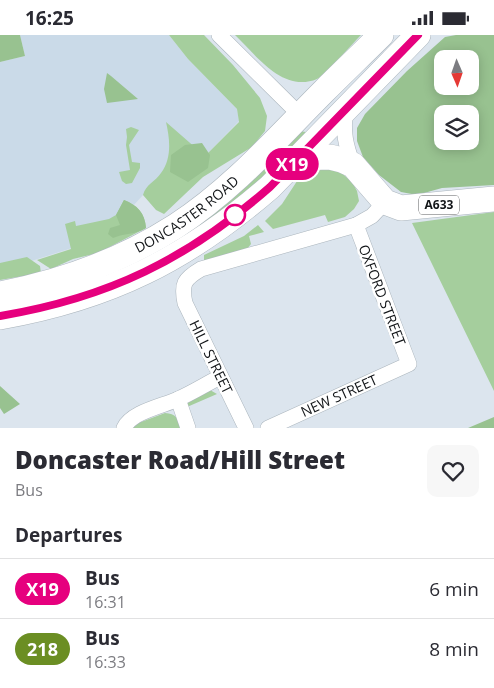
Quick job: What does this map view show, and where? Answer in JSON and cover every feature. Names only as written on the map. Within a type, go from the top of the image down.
[{"type":"highway","name":"DONCASTER ROAD","points":[[0,294],[50,283],[86,271],[113,260],[175,227],[237,179],[382,35]]},
{"type":"highway","points":[[324,91],[350,84],[403,35]]},
{"type":"highway","name":"DONCASTER ROAD","points":[[0,317],[60,304],[86,296],[155,268],[210,234],[247,207],[270,187],[297,157],[418,35]]},
{"type":"highway","points":[[301,116],[307,120],[316,120],[370,84]]},
{"type":"highway","points":[[297,157],[342,159],[353,165],[386,202]]},
{"type":"highway","name":"A633","points":[[386,202],[401,208],[494,199]]},
{"type":"street","points":[[219,35],[301,116]]},
{"type":"street","points":[[346,109],[343,124],[344,138],[353,165]]},
{"type":"street","points":[[356,225],[372,216],[386,202]]},
{"type":"street","name":"HILL STREET","points":[[246,428],[185,303],[182,292],[184,284],[189,276],[200,269],[356,225]]},
{"type":"street","name":"OXFORD STREET","points":[[356,225],[409,364]]},
{"type":"street","name":"NEW STREET","points":[[268,428],[409,364]]},
{"type":"street","points":[[124,428],[126,423],[136,415],[178,399],[220,377]]},
{"type":"street","points":[[178,399],[188,428]]},
{"type":"shaded area","points":[[20,35],[169,35],[188,59],[237,109],[239,121],[205,156],[143,195],[132,207],[122,232],[0,271],[0,62],[25,56]]},
{"type":"green space","points":[[0,35],[20,35],[25,56],[0,62]]},
{"type":"green space","points":[[169,35],[204,35],[233,65],[260,98],[267,116],[265,131],[252,147],[203,177],[164,214],[156,210],[143,195],[146,188],[159,176],[167,161],[169,142],[166,122],[205,156],[239,122],[237,109],[188,59]]},
{"type":"green space","points":[[235,35],[361,35],[321,76],[305,82],[293,81],[282,77],[262,62]]},
{"type":"green space","points":[[456,35],[494,35],[494,185],[442,188],[417,195],[401,192],[379,175],[363,157],[357,141],[357,128],[365,114],[407,71],[445,37]]},
{"type":"green space","points":[[107,73],[138,99],[107,103],[104,89]]},
{"type":"green space","points":[[131,127],[139,130],[129,145],[132,162],[140,163],[140,168],[132,183],[126,184],[122,181],[119,172],[130,170],[126,145],[126,129]]},
{"type":"green space","points":[[299,131],[313,133],[261,185],[186,241],[182,233]]},
{"type":"green space","points":[[202,143],[210,155],[208,168],[188,182],[170,172],[171,155],[185,145]]},
{"type":"green space","points":[[311,168],[337,169],[352,182],[357,191],[359,201],[354,209],[345,217],[328,222],[325,215],[273,229],[265,221],[282,204],[301,175]]},
{"type":"green space","points":[[124,200],[140,210],[146,228],[98,253],[73,259],[51,269],[37,260],[71,249],[65,224],[75,221],[76,226],[109,219],[116,215]]},
{"type":"green space","points":[[124,200],[140,210],[146,228],[138,232],[113,238],[108,234],[110,228],[120,225],[116,215]]},
{"type":"green space","points":[[494,212],[494,391],[412,223]]},
{"type":"green space","points":[[258,225],[264,232],[249,236],[251,244],[247,249],[204,261],[204,255],[244,236]]},
{"type":"green space","points":[[27,257],[40,266],[41,273],[0,280],[0,263]]},
{"type":"green space","points":[[0,386],[20,404],[4,414],[0,408]]},
{"type":"green space","points":[[210,390],[217,394],[187,407],[187,401]]},
{"type":"green space","points":[[165,413],[176,417],[182,428],[130,428],[133,425]]},
{"type":"green space","points":[[494,417],[494,428],[468,428]]},
{"type":"bus line","name":"X19","points":[[0,316],[60,304],[86,296],[155,268],[182,253],[247,207],[270,187],[418,35]]}]
